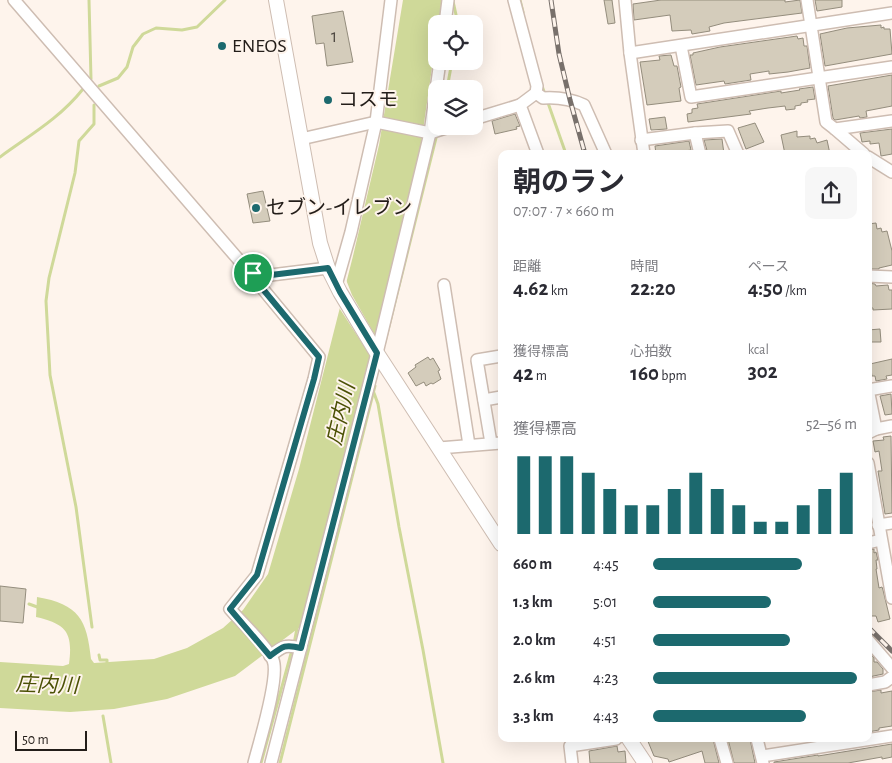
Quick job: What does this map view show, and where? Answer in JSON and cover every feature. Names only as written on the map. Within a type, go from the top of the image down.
[{"type":"main road","points":[[276,0],[320,243],[328,268],[338,289],[376,351],[498,539]]},
{"type":"main road","points":[[631,742],[645,763]]},
{"type":"street","points":[[14,0],[218,237],[244,266],[253,273],[257,282],[319,357],[257,575],[230,609],[269,654],[275,668],[254,763]]},
{"type":"street","points":[[338,289],[378,122],[391,0]]},
{"type":"street","points":[[446,15],[448,0]]},
{"type":"street","points":[[514,0],[537,86],[543,96]]},
{"type":"street","points":[[625,0],[643,150]]},
{"type":"street","points":[[807,0],[826,122],[859,150]]},
{"type":"street","points":[[630,53],[892,13]]},
{"type":"street","points":[[681,46],[691,97],[892,67]]},
{"type":"street","points":[[483,116],[543,96],[574,100],[584,105],[604,150]]},
{"type":"street","points":[[520,105],[537,150]]},
{"type":"street","points":[[835,129],[892,121]]},
{"type":"street","points":[[301,139],[378,122],[428,130]]},
{"type":"street","points":[[641,140],[728,130],[736,150]]},
{"type":"street","points":[[695,133],[699,150]]},
{"type":"street","points":[[271,763],[296,647],[436,135]]},
{"type":"street","points":[[872,160],[892,172]]},
{"type":"street","points":[[253,273],[271,275],[328,268]]},
{"type":"street","points":[[872,276],[892,277]]},
{"type":"street","points":[[444,285],[469,445]]},
{"type":"street","points":[[439,448],[496,443],[484,400],[477,360],[498,356]]},
{"type":"street","points":[[872,389],[892,386]]},
{"type":"street","points":[[484,400],[498,398]]},
{"type":"street","points":[[872,431],[892,426]]},
{"type":"street","points":[[872,488],[892,598]]},
{"type":"street","points":[[878,525],[892,523]]},
{"type":"street","points":[[872,542],[881,540]]},
{"type":"street","points":[[872,645],[892,668]]},
{"type":"street","points":[[269,654],[283,646],[296,647]]},
{"type":"street","points":[[872,684],[885,682],[892,677]]},
{"type":"street","points":[[872,740],[892,736]]},
{"type":"street","points":[[572,763],[570,746],[596,742]]},
{"type":"street","points":[[721,742],[727,763]]},
{"type":"street","points":[[757,742],[763,760],[860,742]]},
{"type":"water","name":"庄内川","points":[[403,0],[442,0],[440,15],[428,15],[428,70],[432,70],[430,80],[428,80],[428,96],[420,151],[304,624],[235,676],[167,699],[114,709],[70,712],[0,708],[0,662],[63,666],[69,664],[70,645],[66,631],[55,623],[36,617],[37,597],[63,604],[78,616],[87,634],[91,659],[94,663],[154,659],[187,648],[223,628],[243,610],[268,574],[299,469],[379,145]]},
{"type":"pier","points":[[345,277],[352,295],[376,337],[371,357],[338,306]]},
{"type":"building","points":[[604,0],[612,0],[615,23],[608,24]]},
{"type":"building","points":[[661,0],[785,0],[785,2],[800,0],[802,13],[724,23],[709,27],[710,31],[692,34],[691,30],[672,31],[670,15],[634,20],[633,4]]},
{"type":"building","points":[[815,0],[842,0],[842,7],[817,11]]},
{"type":"building","points":[[343,11],[353,62],[327,66],[324,43],[316,44],[312,16]]},
{"type":"building","points":[[881,25],[881,28],[890,29],[892,54],[825,66],[820,34],[847,28]]},
{"type":"building","points":[[797,36],[798,39],[803,38],[804,46],[807,46],[810,68],[769,74],[769,71],[750,74],[751,80],[725,84],[724,81],[696,85],[690,55],[693,55],[693,53],[720,47]]},
{"type":"building","points":[[671,55],[674,66],[677,66],[681,87],[679,88],[681,101],[647,105],[640,62],[660,60],[659,56]]},
{"type":"building","points":[[892,75],[892,106],[866,111],[867,117],[860,118],[859,116],[835,120],[833,118],[828,86]]},
{"type":"building","points":[[813,87],[815,99],[807,100],[808,102],[795,106],[795,109],[786,110],[785,106],[768,108],[749,111],[751,114],[688,122],[687,114],[692,113],[692,109],[698,108],[697,104]]},
{"type":"building","points":[[515,114],[520,126],[516,127],[517,129],[495,134],[492,121]]},
{"type":"building","points":[[665,117],[667,129],[651,130],[649,119]]},
{"type":"building","points":[[755,123],[764,142],[746,149],[738,128]]},
{"type":"building","points":[[892,129],[892,154],[881,156],[879,143],[870,144],[870,141],[862,142],[860,133]]},
{"type":"building","points":[[797,131],[797,137],[810,136],[810,139],[815,138],[817,143],[827,140],[829,150],[784,150],[781,135]]},
{"type":"building","points":[[722,139],[723,150],[707,150],[704,140]]},
{"type":"building","points":[[689,141],[691,150],[656,150],[655,146]]},
{"type":"building","points":[[263,191],[270,221],[253,223],[247,194]]},
{"type":"building","points":[[876,223],[877,229],[881,228],[882,232],[887,231],[892,251],[892,265],[872,269],[872,224]]},
{"type":"building","points":[[872,284],[876,286],[888,285],[889,290],[892,290],[892,309],[873,310]]},
{"type":"building","points":[[880,329],[881,342],[872,342],[872,330]]},
{"type":"building","points":[[428,357],[430,360],[433,358],[440,370],[438,371],[441,379],[426,386],[424,382],[416,386],[408,373],[416,367],[415,365]]},
{"type":"building","points":[[892,359],[892,375],[886,376],[887,379],[876,381],[875,376],[872,376],[872,364]]},
{"type":"building","points":[[891,394],[892,414],[885,415],[880,396]]},
{"type":"building","points":[[891,436],[892,513],[885,514],[878,471],[882,471],[879,451],[875,452],[873,441],[884,440],[883,437]]},
{"type":"building","points":[[872,549],[874,549],[874,553],[876,552],[879,588],[882,587],[890,619],[878,622],[876,616],[872,616]]},
{"type":"building","points":[[0,586],[26,589],[23,623],[0,621]]},
{"type":"building","points":[[872,656],[874,662],[877,662],[883,669],[883,674],[872,676]]},
{"type":"building","points":[[881,690],[881,693],[892,691],[892,726],[872,731],[872,691]]},
{"type":"building","points":[[648,742],[714,742],[719,763],[705,763],[702,751],[669,762],[668,759],[654,756]]},
{"type":"building","points":[[729,742],[751,742],[755,763],[734,763]]},
{"type":"building","points":[[892,744],[892,757],[882,759],[882,757],[848,763],[774,763],[774,762]]},
{"type":"building","points":[[617,746],[618,752],[625,751],[626,763],[590,763],[589,751]]},
{"type":"waterway","points":[[89,0],[91,79]]},
{"type":"waterway","points":[[99,86],[118,78],[127,67],[133,47],[143,34],[156,28],[182,30],[197,27],[225,0]]},
{"type":"waterway","points":[[520,0],[523,12]]},
{"type":"waterway","points":[[453,1],[456,15]]},
{"type":"waterway","points":[[449,80],[450,70]]},
{"type":"waterway","points":[[541,83],[565,150]]},
{"type":"waterway","points":[[0,157],[54,118],[83,89]]},
{"type":"waterway","points":[[92,627],[76,507],[50,375],[46,301],[49,278],[75,173],[79,141],[94,124],[94,105]]},
{"type":"waterway","points":[[385,342],[437,135]]},
{"type":"waterway","points":[[280,763],[375,386]]},
{"type":"waterway","points":[[374,393],[378,404],[443,763]]},
{"type":"waterway","points":[[29,604],[40,608]]},
{"type":"waterway","points":[[294,644],[297,628]]},
{"type":"waterway","points":[[261,763],[292,650]]},
{"type":"waterway","points":[[99,655],[100,660],[107,660],[107,665]]},
{"type":"waterway","points":[[103,716],[111,763]]},
{"type":"waterway","points":[[727,742],[733,763]]},
{"type":"railway","points":[[551,0],[559,54],[584,150]]},
{"type":"railway","points":[[872,631],[892,651]]},
{"type":"place","name":"ENEOS","points":[[222,46]]},
{"type":"place","name":"コスモ","points":[[328,100]]},
{"type":"place","name":"セブン-イレブン","points":[[256,208]]},
{"type":"route","points":[[328,268],[340,292],[377,353],[301,648],[289,645],[283,646],[270,656],[230,609],[257,575],[319,357],[257,282],[253,273],[271,275],[328,268]]}]
